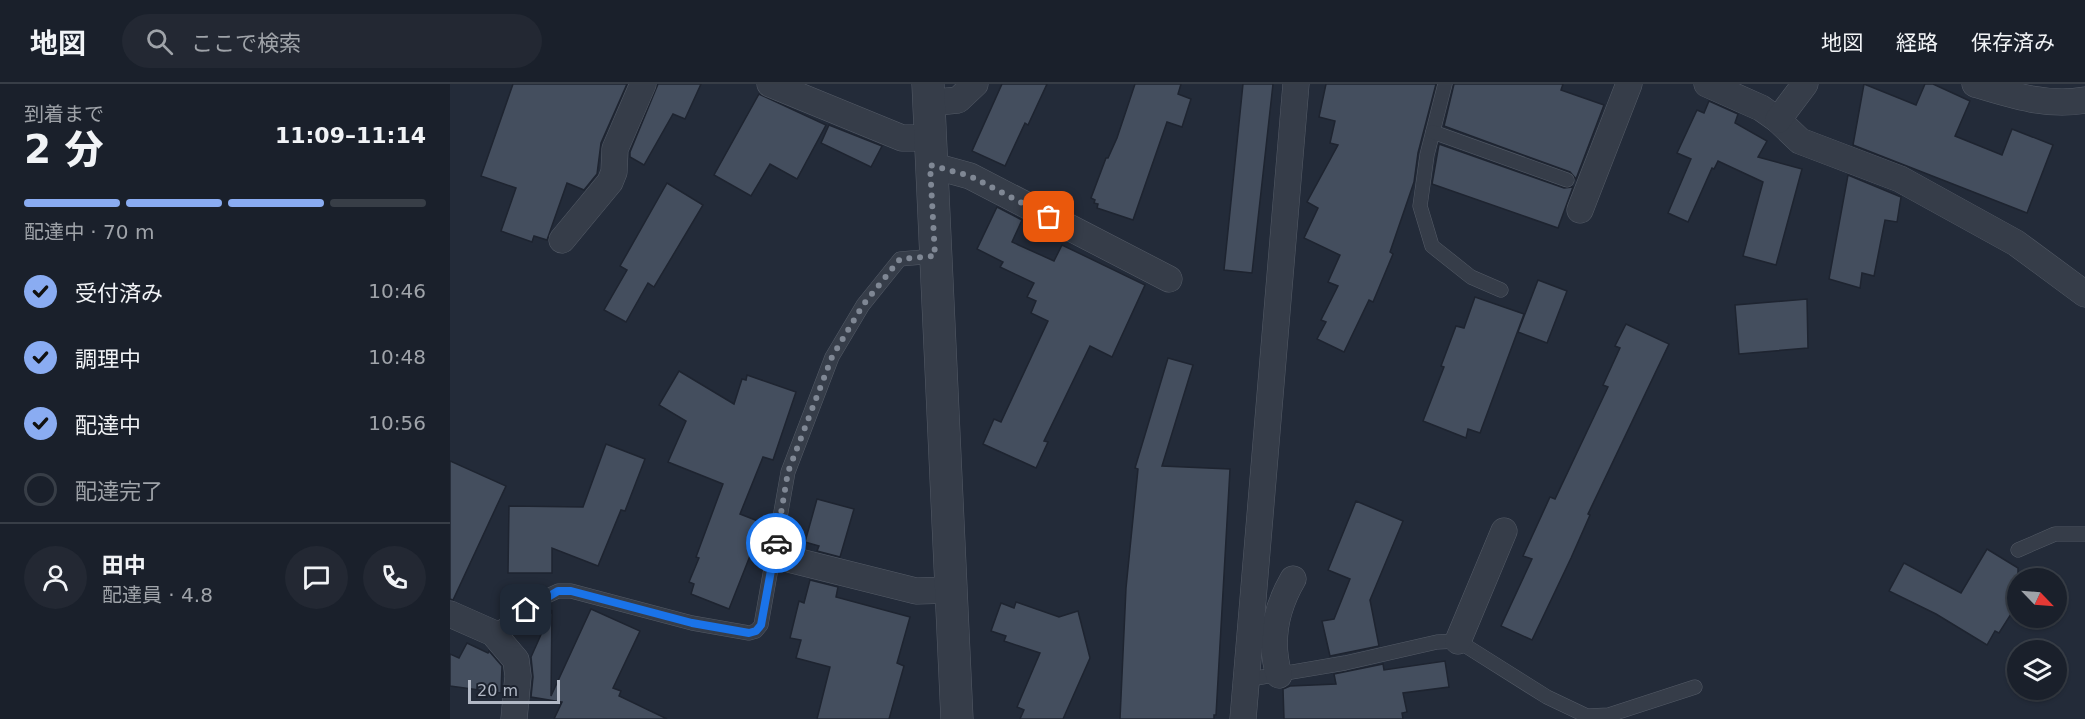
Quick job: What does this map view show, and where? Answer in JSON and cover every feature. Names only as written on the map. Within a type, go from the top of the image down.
[{"type":"street","points":[[562,240],[610,182],[614,172],[615,149],[643,84]]},
{"type":"street","points":[[770,84],[902,138],[970,176],[1169,279]]},
{"type":"street","points":[[957,719],[928,93],[958,100],[975,84]]},
{"type":"street","points":[[1243,719],[1296,84]]},
{"type":"street","points":[[1580,210],[1629,84]]},
{"type":"street","points":[[1707,84],[1761,108],[1778,120],[1800,141],[1900,179],[2016,243],[2085,294]]},
{"type":"street","points":[[1778,120],[1805,84]]},
{"type":"street","points":[[1976,84],[2028,100],[2085,100]]},
{"type":"street","points":[[1458,641],[1504,531]]},
{"type":"street","points":[[775,552],[792,560],[916,591],[951,590]]},
{"type":"street","points":[[1278,675],[1274,658],[1276,616],[1282,598],[1293,579]]},
{"type":"street","points":[[450,614],[492,633],[516,660],[518,676],[514,719]]},
{"type":"lane","points":[[1444,84],[1427,155],[1420,206],[1431,246],[1471,278],[1501,290]]},
{"type":"lane","points":[[1433,132],[1567,180]]},
{"type":"lane","points":[[492,633],[545,597],[558,591],[571,591],[692,623],[749,633],[756,631],[761,625],[788,472],[832,357],[863,305],[900,259],[935,256]]},
{"type":"lane","points":[[2018,550],[2055,534],[2085,534]]},
{"type":"lane","points":[[1245,680],[1437,642],[1458,641],[1547,697],[1587,717],[1609,715],[1695,687]]},
{"type":"building","points":[[513,84],[627,84],[601,143],[597,174],[584,190],[567,183],[547,240],[534,236],[532,242],[501,231],[516,188],[481,176]]},
{"type":"building","points":[[658,84],[701,84],[685,119],[673,114],[644,165],[630,157],[630,152]]},
{"type":"building","points":[[1002,84],[1047,84],[1028,125],[1025,123],[1005,166],[972,151]]},
{"type":"building","points":[[1135,84],[1181,84],[1178,94],[1191,99],[1182,127],[1167,122],[1133,220],[1097,208],[1098,204],[1094,203],[1095,200],[1091,198],[1106,158],[1117,138]]},
{"type":"building","points":[[1243,84],[1273,84],[1252,273],[1224,270]]},
{"type":"building","points":[[1326,84],[1436,84],[1418,153],[1414,182],[1390,252],[1393,254],[1373,302],[1369,300],[1344,352],[1317,339],[1326,322],[1321,320],[1338,286],[1328,282],[1340,255],[1304,238],[1318,208],[1307,202],[1338,145],[1330,143],[1335,121],[1319,117]]},
{"type":"building","points":[[1454,84],[1563,84],[1561,90],[1604,105],[1576,179],[1570,172],[1444,126]]},
{"type":"building","points":[[1864,84],[1916,105],[1925,84],[1933,84],[1970,101],[1955,136],[2002,155],[2012,129],[2053,145],[2027,213],[1853,145]]},
{"type":"building","points":[[759,94],[826,125],[797,179],[770,164],[751,196],[714,175]]},
{"type":"building","points":[[1709,101],[1738,114],[1735,123],[1767,141],[1758,157],[1802,169],[1776,265],[1743,256],[1763,182],[1718,161],[1714,169],[1712,168],[1688,222],[1668,213],[1691,159],[1677,153],[1697,110],[1704,113]]},
{"type":"building","points":[[829,125],[882,146],[871,167],[821,143]]},
{"type":"building","points":[[1439,144],[1564,188],[1573,187],[1558,228],[1432,184]]},
{"type":"building","points":[[1848,175],[1901,197],[1897,222],[1885,220],[1874,276],[1862,273],[1860,288],[1829,279]]},
{"type":"building","points":[[667,183],[703,205],[654,287],[648,283],[626,322],[604,310],[627,270],[620,266]]},
{"type":"building","points":[[997,207],[1022,220],[1012,242],[1054,261],[1062,245],[1145,285],[1112,357],[1090,346],[1044,441],[1048,442],[1036,468],[983,444],[994,419],[1001,422],[1048,321],[1031,313],[1036,301],[1027,297],[1034,283],[1000,267],[1003,262],[977,249]]},
{"type":"building","points":[[1538,280],[1567,291],[1547,343],[1518,332]]},
{"type":"building","points":[[1475,297],[1524,314],[1480,433],[1468,429],[1466,438],[1423,421],[1444,367],[1441,366],[1456,326],[1464,328]]},
{"type":"building","points":[[1807,299],[1808,348],[1739,354],[1735,305]]},
{"type":"building","points":[[1626,324],[1669,344],[1588,514],[1590,515],[1571,558],[1532,640],[1501,626],[1532,559],[1523,556],[1550,497],[1555,499],[1608,387],[1603,385],[1620,348],[1615,346]]},
{"type":"building","points":[[1168,358],[1193,365],[1162,466],[1230,469],[1216,715],[1214,719],[1120,719],[1126,588],[1138,469],[1135,468]]},
{"type":"building","points":[[679,371],[734,404],[742,379],[746,380],[747,375],[796,392],[773,460],[763,457],[740,514],[763,523],[729,609],[691,594],[694,584],[689,582],[699,558],[696,557],[723,484],[668,462],[686,421],[659,405]]},
{"type":"building","points":[[606,444],[645,459],[625,511],[621,510],[598,566],[552,548],[552,573],[508,573],[509,506],[583,507]]},
{"type":"building","points":[[450,461],[506,486],[453,600],[450,599]]},
{"type":"building","points":[[817,499],[854,509],[840,557],[817,551],[819,546],[805,542]]},
{"type":"building","points":[[1356,501],[1403,521],[1370,600],[1379,646],[1330,656],[1322,621],[1334,619],[1350,579],[1328,570]]},
{"type":"building","points":[[1987,549],[2018,568],[2007,568],[2007,620],[1999,633],[1995,631],[1987,645],[1936,614],[1889,591],[1904,563],[1961,593]]},
{"type":"building","points":[[810,580],[838,587],[836,597],[910,617],[897,663],[904,666],[889,719],[817,719],[830,667],[796,658],[801,640],[790,638],[799,601],[804,603]]},
{"type":"building","points":[[1016,602],[1059,617],[1078,611],[1090,658],[1063,719],[1020,719],[1024,710],[1017,707],[1040,653],[1004,641],[1006,636],[991,631],[1001,603],[1014,608]]},
{"type":"building","points":[[591,609],[640,631],[613,688],[621,691],[619,696],[667,719],[554,719],[562,702],[531,697],[533,677],[531,657],[552,610],[551,696]]},
{"type":"building","points":[[467,643],[488,653],[489,651],[502,666],[501,693],[450,686],[450,654],[459,658]]},
{"type":"building","points":[[1445,661],[1449,687],[1403,693],[1407,712],[1402,713],[1403,719],[1284,719],[1283,689],[1290,686],[1336,684],[1334,674],[1383,664],[1384,670]]},
{"type":"way so far","points":[[776,543],[788,472],[832,357],[863,305],[900,259],[935,256],[930,165],[970,176],[1049,217]]},
{"type":"route","points":[[526,610],[558,591],[571,591],[692,623],[749,633],[756,631],[761,625],[776,543]]}]
